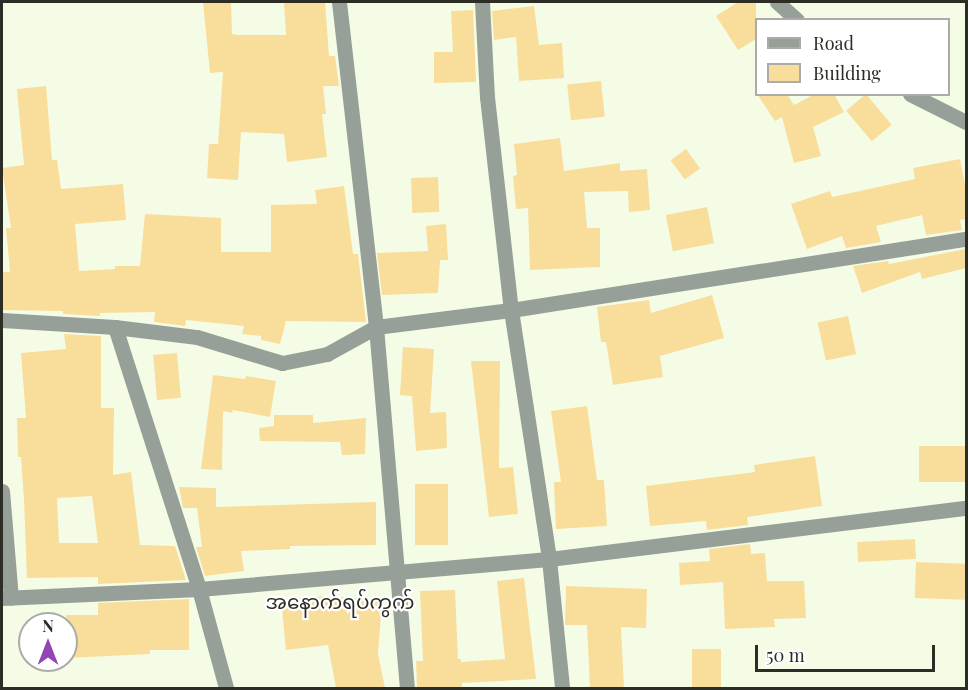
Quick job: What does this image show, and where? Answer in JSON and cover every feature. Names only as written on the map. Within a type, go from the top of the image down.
[{"type":"street","points":[[339,2],[376,327],[407,688]]},
{"type":"street","points":[[482,2],[487,97],[511,309],[549,559],[562,688]]},
{"type":"street","points":[[777,2],[795,18]]},
{"type":"street","points":[[914,96],[966,122]]},
{"type":"street","points":[[2,320],[115,327],[197,337],[282,363],[327,354],[376,327],[511,309],[966,239]]},
{"type":"street","points":[[115,327],[199,589],[226,688]]},
{"type":"street","points":[[2,491],[6,598],[199,589],[549,559],[966,508]]},
{"type":"building","points":[[203,2],[231,2],[232,34],[286,35],[284,2],[325,2],[329,56],[335,56],[339,86],[323,86],[326,114],[322,114],[327,157],[287,162],[284,134],[241,132],[238,180],[207,178],[209,144],[218,144],[223,72],[210,73]]},
{"type":"building","points":[[738,2],[756,2],[755,40],[738,50],[716,16]]},
{"type":"building","points":[[534,6],[539,45],[562,43],[564,78],[519,81],[516,37],[494,40],[492,11]]},
{"type":"building","points":[[473,10],[476,82],[434,83],[434,52],[453,52],[451,11]]},
{"type":"building","points":[[601,81],[605,117],[571,120],[567,85]]},
{"type":"building","points":[[46,86],[52,160],[57,160],[61,189],[123,184],[126,220],[75,224],[79,271],[115,269],[115,266],[140,266],[145,214],[221,218],[221,252],[271,252],[271,205],[317,204],[315,190],[344,186],[353,254],[358,254],[366,322],[286,321],[280,344],[261,340],[261,336],[242,334],[244,326],[186,320],[185,326],[154,322],[155,312],[100,313],[100,316],[63,314],[63,311],[2,310],[2,272],[10,272],[6,228],[11,228],[2,168],[24,165],[17,89]]},
{"type":"building","points":[[758,96],[788,96],[794,105],[811,96],[835,96],[844,112],[813,127],[821,156],[794,163],[782,117],[775,121]]},
{"type":"building","points":[[864,96],[868,96],[892,125],[872,141],[846,111]]},
{"type":"building","points":[[560,138],[564,171],[620,163],[620,171],[647,169],[650,210],[629,212],[628,191],[584,192],[587,228],[600,228],[600,267],[530,270],[528,208],[516,209],[513,176],[517,175],[514,144]]},
{"type":"building","points":[[686,149],[700,168],[685,180],[671,160]]},
{"type":"building","points":[[960,159],[966,190],[966,219],[960,220],[962,230],[926,235],[922,215],[876,226],[881,242],[846,248],[842,236],[807,249],[791,204],[830,191],[832,197],[915,179],[913,168]]},
{"type":"building","points":[[438,177],[439,212],[412,213],[411,178]]},
{"type":"building","points":[[707,207],[714,243],[673,251],[666,215]]},
{"type":"building","points":[[446,224],[448,260],[440,260],[438,293],[382,295],[377,253],[428,251],[426,226]]},
{"type":"building","points":[[966,249],[966,268],[922,279],[920,272],[862,293],[853,266],[888,261],[889,264]]},
{"type":"building","points":[[712,295],[724,338],[660,356],[663,377],[613,385],[606,342],[601,342],[597,307],[649,300],[651,313]]},
{"type":"building","points":[[848,316],[856,354],[826,361],[818,322]]},
{"type":"building","points":[[64,334],[101,336],[101,408],[114,408],[113,475],[131,472],[140,545],[175,546],[186,580],[98,584],[98,577],[27,578],[21,457],[18,457],[17,418],[26,418],[21,353],[66,349]],"holes":[[[92,496],[98,543],[59,543],[57,498]]]},
{"type":"building","points":[[403,347],[434,349],[430,413],[446,412],[447,448],[416,451],[412,396],[400,395]]},
{"type":"building","points":[[177,353],[181,398],[157,400],[153,355]]},
{"type":"building","points":[[471,361],[500,361],[499,468],[513,467],[518,514],[489,517]]},
{"type":"building","points":[[213,375],[245,379],[246,376],[276,381],[270,417],[233,410],[232,413],[223,411],[222,470],[201,469]]},
{"type":"building","points":[[587,406],[597,480],[604,480],[607,526],[556,529],[554,482],[561,482],[551,411]]},
{"type":"building","points":[[274,415],[313,415],[313,423],[366,418],[365,454],[342,455],[340,442],[260,441],[259,428],[274,426]]},
{"type":"building","points":[[919,446],[966,446],[966,482],[919,482]]},
{"type":"building","points":[[815,456],[822,506],[747,517],[748,525],[707,530],[706,521],[650,526],[646,486],[755,472],[754,465]]},
{"type":"building","points":[[415,484],[448,484],[448,545],[415,545]]},
{"type":"building","points":[[179,487],[216,488],[216,507],[376,502],[376,545],[290,546],[290,549],[241,551],[244,571],[205,576],[196,547],[202,547],[197,508],[183,508]]},
{"type":"building","points":[[915,539],[916,559],[858,562],[857,542]]},
{"type":"building","points":[[750,544],[751,554],[765,553],[767,581],[804,581],[806,618],[774,619],[775,627],[725,629],[723,582],[680,585],[679,563],[710,561],[709,549]]},
{"type":"building","points":[[916,562],[966,564],[965,600],[915,598]]},
{"type":"building","points":[[524,578],[536,679],[462,683],[462,688],[417,688],[416,661],[423,661],[420,591],[455,590],[458,659],[461,659],[461,662],[505,659],[497,581]]},
{"type":"building","points":[[566,586],[647,589],[646,628],[621,627],[624,688],[590,688],[587,625],[565,625]]},
{"type":"building","points":[[325,596],[382,600],[378,654],[385,688],[336,688],[328,645],[286,650],[281,600]]},
{"type":"building","points":[[189,599],[189,650],[150,650],[150,654],[78,657],[78,615],[98,615],[98,603]]},
{"type":"building","points":[[692,649],[721,649],[721,688],[692,688]]},
{"type":"district","name":"အနောက်ရပ်ကွက်","points":[[340,600]]}]
